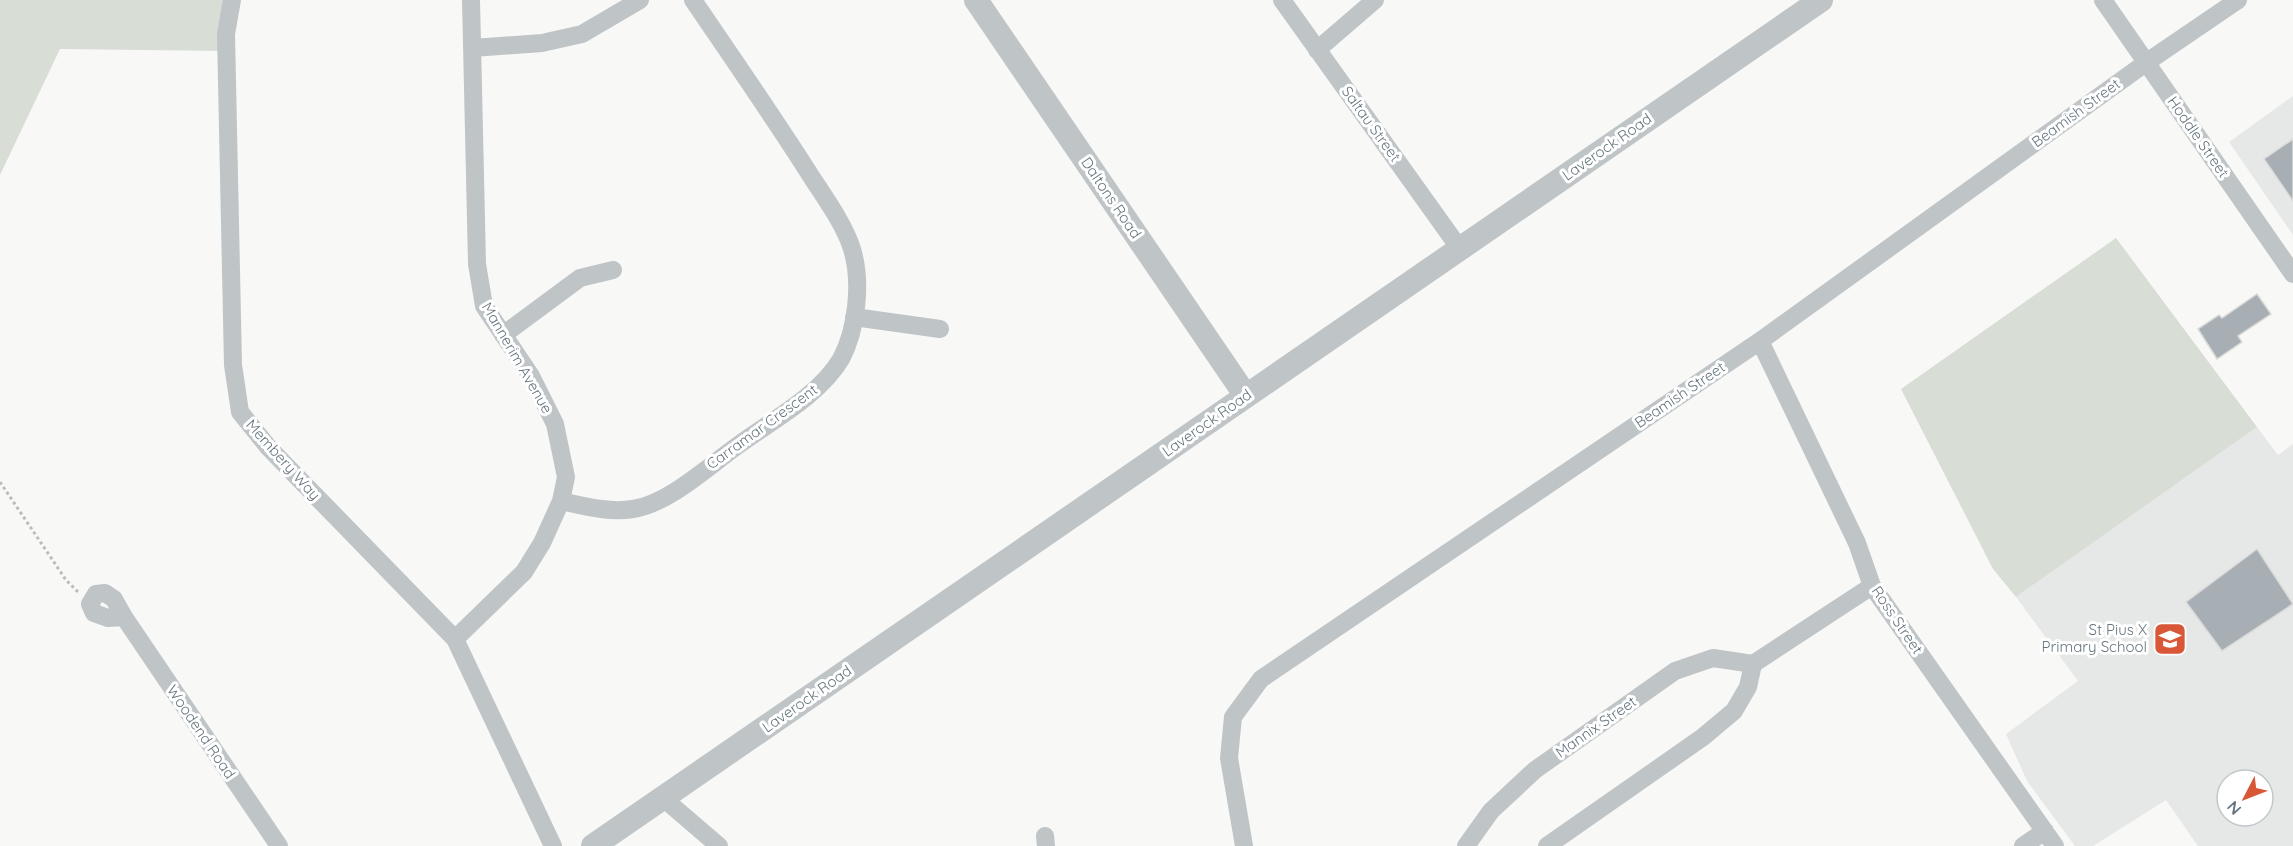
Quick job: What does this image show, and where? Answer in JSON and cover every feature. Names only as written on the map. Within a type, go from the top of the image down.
[{"type":"street","name":"Membery Way","points":[[232,0],[226,34],[232,353],[240,412],[269,448],[455,639],[553,846]]},
{"type":"street","name":"Mannerim Avenue","points":[[455,639],[524,572],[542,543],[561,501],[566,477],[555,424],[531,376],[484,306],[477,264],[471,0]]},
{"type":"street","points":[[472,48],[542,42],[582,34],[640,0]]},
{"type":"street","name":"Carramar Crescent","points":[[561,501],[594,509],[633,509],[654,502],[681,486],[821,384],[839,361],[852,336],[857,282],[852,248],[794,149],[693,0]]},
{"type":"street","name":"Daltons Road","points":[[976,0],[1246,396]]},
{"type":"street","name":"Saltau Street","points":[[1282,0],[1460,249]]},
{"type":"street","points":[[1317,50],[1375,0]]},
{"type":"street","name":"Laverock Road","points":[[593,846],[1821,0]]},
{"type":"street","name":"Hoddle Street","points":[[2103,0],[2293,274]]},
{"type":"street","name":"Beamish Street","points":[[1244,846],[1229,758],[1233,717],[1261,679],[1760,340],[2146,62],[2238,0]]},
{"type":"street","points":[[503,335],[580,278],[613,270]]},
{"type":"street","points":[[854,317],[940,329]]},
{"type":"street","name":"Ross Street","points":[[1760,340],[1853,533],[1872,586],[2050,839]]},
{"type":"street","points":[[1547,846],[1703,737],[1734,711],[1748,687],[1753,664],[1872,586]]},
{"type":"street","name":"Woodend Road","points":[[90,604],[94,613],[108,618],[124,617],[279,846]]},
{"type":"street","name":"Mannix Street","points":[[1466,846],[1491,812],[1534,770],[1675,670],[1713,658],[1753,664]]},
{"type":"street","points":[[663,798],[719,846]]},
{"type":"street","points":[[2023,846],[2050,839]]},
{"type":"path","points":[[0,482],[66,580],[90,604]]},
{"type":"shaded area","points":[[0,0],[227,0],[227,51],[60,49],[0,175]]},
{"type":"shaded area","points":[[2293,96],[2293,235],[2229,142]]},
{"type":"shaded area","points":[[2116,238],[2257,427],[2016,597],[1993,569],[1901,389]]},
{"type":"shaded area","name":"St Pius X Primary School","points":[[2257,427],[2278,455],[2293,444],[2293,846],[2198,846],[2166,800],[2093,846],[2075,846],[2027,781],[2006,734],[2078,681],[2016,597]]},
{"type":"building","points":[[2293,139],[2293,201],[2264,159]]},
{"type":"building","points":[[2257,294],[2271,314],[2238,336],[2242,342],[2217,359],[2198,329],[2219,315],[2222,318]]},
{"type":"building","name":"St Pius X Primary School","points":[[2257,549],[2293,604],[2222,651],[2186,602]]},
{"type":"place","name":"St Pius X Primary School","points":[[2170,639]]}]
